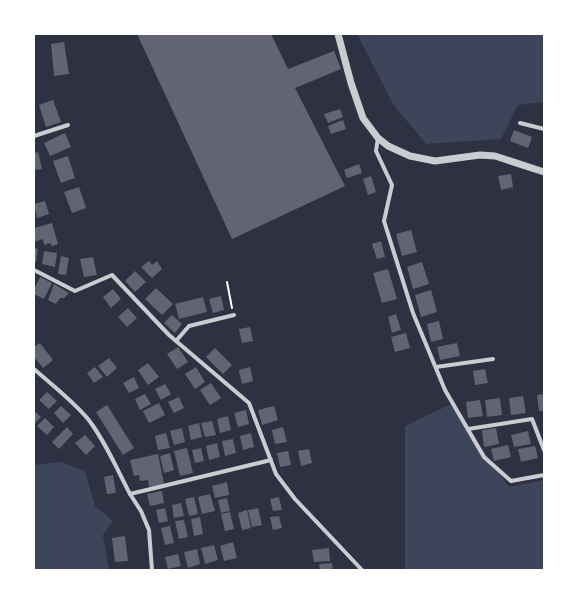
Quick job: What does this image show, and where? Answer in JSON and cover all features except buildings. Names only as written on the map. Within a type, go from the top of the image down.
[{"type":"street","points":[[338,34],[351,83],[363,118],[378,138],[388,146],[410,156],[435,160],[480,155],[495,156],[544,172]]},
{"type":"street","points":[[520,123],[544,129]]},
{"type":"street","points":[[34,136],[68,125]]},
{"type":"street","points":[[378,138],[376,151],[392,185],[384,221],[413,313],[445,390],[484,457],[511,481],[544,475]]},
{"type":"street","points":[[34,270],[75,291],[112,275],[176,341],[249,403],[276,474],[295,499],[362,570]]},
{"type":"street","points":[[176,341],[188,326],[234,315]]},
{"type":"street","points":[[436,367],[493,359]]},
{"type":"street","points":[[34,369],[74,405],[98,434],[130,494],[141,510],[149,530],[152,570]]},
{"type":"street","points":[[468,429],[532,419],[544,450]]},
{"type":"street","points":[[130,494],[271,460]]},
{"type":"path","points":[[227,282],[234,315]]},
{"type":"shaded area","points":[[357,34],[544,34],[544,102],[518,105],[501,139],[426,144],[393,104]]},
{"type":"shaded area","points":[[451,404],[509,487],[544,480],[544,570],[405,570],[405,426]]},
{"type":"shaded area","points":[[61,462],[85,471],[95,506],[113,521],[103,535],[109,570],[34,570],[34,465]]}]
